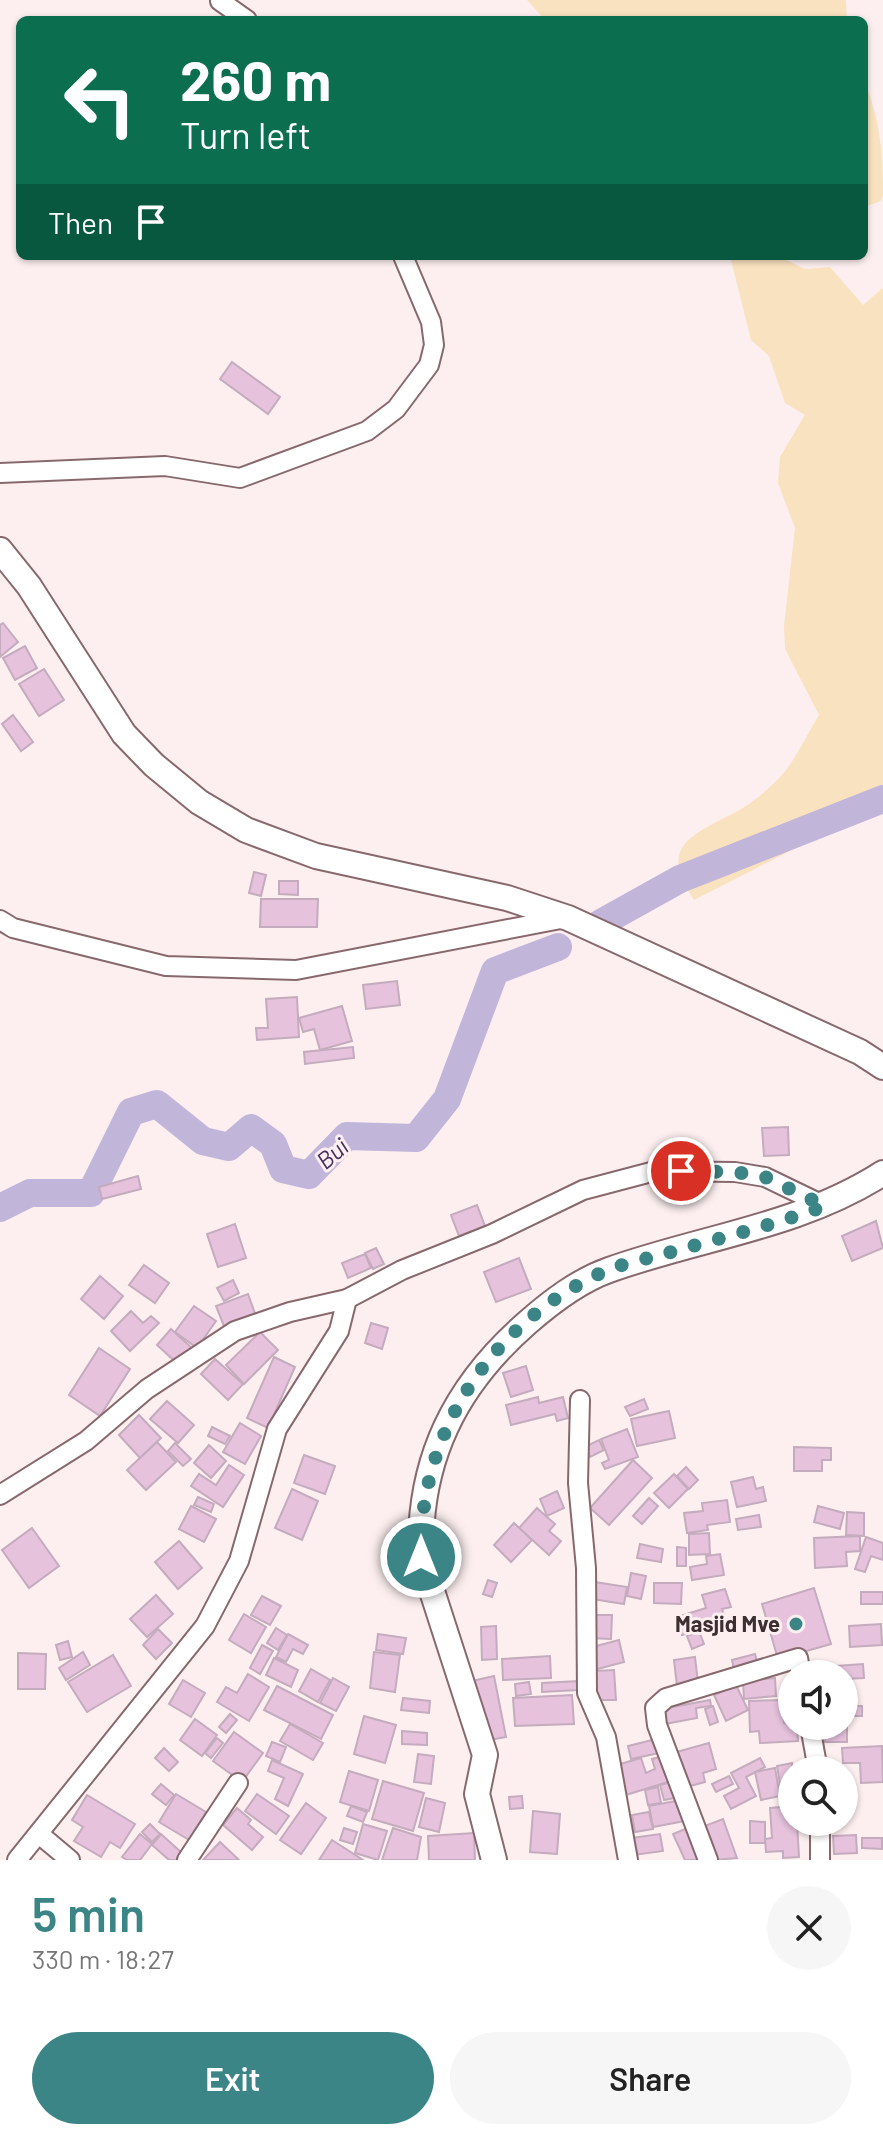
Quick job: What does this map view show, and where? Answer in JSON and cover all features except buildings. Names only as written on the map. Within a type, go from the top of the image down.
[{"type":"main road","points":[[0,550],[29,586],[124,734],[154,765],[199,802],[246,830],[316,856],[507,898],[568,918],[860,1052],[883,1067]]},
{"type":"main road","points":[[494,1860],[477,1794],[485,1755],[421,1557],[420,1525],[427,1475],[451,1412],[492,1354],[572,1288],[607,1271],[825,1206],[883,1173]]},
{"type":"street","points":[[220,1],[241,16]]},
{"type":"street","points":[[0,473],[165,466],[240,478],[367,431],[396,409],[429,365],[434,345],[431,322],[405,260]]},
{"type":"street","points":[[0,920],[13,928],[166,966],[296,970],[568,918]]},
{"type":"street","points":[[0,1495],[86,1441],[147,1389],[235,1331],[290,1312],[347,1299],[402,1270],[492,1234],[583,1190],[655,1171],[735,1172],[765,1177],[825,1206]]},
{"type":"street","points":[[17,1860],[205,1626],[239,1561],[277,1429],[339,1331],[347,1299]]},
{"type":"street","points":[[580,1400],[578,1483],[586,1568],[587,1693],[609,1748],[628,1860]]},
{"type":"street","points":[[708,1860],[657,1725],[655,1708],[666,1698],[778,1664]]},
{"type":"street","points":[[187,1860],[238,1783]]},
{"type":"street","points":[[39,1834],[70,1860]]},
{"type":"street","points":[[820,1836],[820,1860]]},
{"type":"shaded area","points":[[527,0],[846,0],[847,16],[541,16]]},
{"type":"shaded area","points":[[868,92],[880,136],[881,201],[868,206]]},
{"type":"shaded area","points":[[731,260],[786,260],[805,269],[830,267],[863,305],[883,288],[883,793],[847,800],[796,848],[694,900],[683,882],[679,867],[679,854],[685,844],[706,828],[746,806],[771,786],[793,759],[819,715],[785,649],[784,626],[795,528],[778,483],[780,457],[805,415],[785,403],[769,356],[751,340]]},
{"type":"waterway","name":"Bui","points":[[601,923],[680,879],[883,799]]},
{"type":"waterway","name":"Bui","points":[[0,1208],[30,1193],[91,1193],[131,1112],[157,1104],[203,1141],[229,1147],[251,1128],[273,1144],[283,1169],[309,1175],[347,1136],[416,1138],[447,1099],[495,971],[558,947]]},
{"type":"place","name":"Masjid Mve","points":[[796,1624]]},
{"type":"route","points":[[421,1557],[420,1525],[427,1475],[451,1412],[492,1354],[538,1313],[572,1288],[607,1271],[825,1206],[765,1177],[735,1172],[681,1171]]}]
